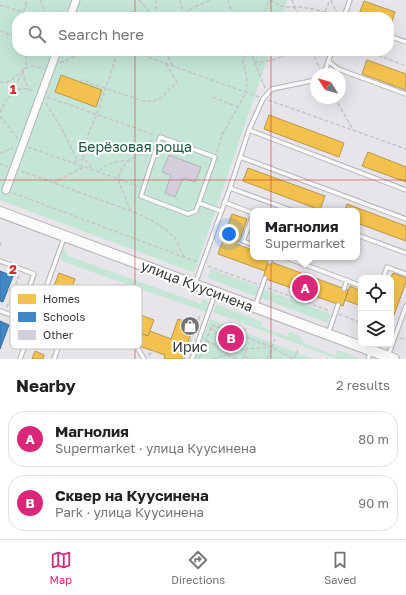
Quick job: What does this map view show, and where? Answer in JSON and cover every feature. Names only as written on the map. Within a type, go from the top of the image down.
[{"type":"main road","name":"улица Куусинена","points":[[0,212],[328,334],[370,355],[391,358]]},
{"type":"street","points":[[72,12],[76,0]]},
{"type":"street","points":[[6,190],[55,56]]},
{"type":"lane","points":[[346,12],[350,0]]},
{"type":"lane","points":[[394,38],[406,42]]},
{"type":"lane","points":[[326,68],[330,56]]},
{"type":"lane","points":[[328,61],[338,69],[406,94]]},
{"type":"lane","points":[[194,285],[230,188],[249,130],[263,99],[272,89],[310,81]]},
{"type":"lane","points":[[249,130],[406,190]]},
{"type":"lane","points":[[160,137],[215,156],[196,211],[188,214],[141,196],[160,137]]},
{"type":"lane","points":[[240,157],[406,219]]},
{"type":"lane","points":[[230,188],[285,208]]},
{"type":"lane","points":[[224,202],[250,213]]},
{"type":"lane","points":[[199,203],[221,211]]},
{"type":"lane","points":[[250,222],[243,242],[250,244]]},
{"type":"lane","points":[[360,236],[406,253]]},
{"type":"lane","points":[[47,285],[64,237]]},
{"type":"lane","points":[[293,260],[358,285]]},
{"type":"lane","points":[[0,261],[34,274],[30,285]]},
{"type":"lane","points":[[384,275],[387,267],[406,274]]},
{"type":"lane","points":[[255,308],[265,278]]},
{"type":"lane","points":[[344,289],[347,280]]},
{"type":"lane","points":[[192,359],[216,293]]},
{"type":"lane","points":[[328,334],[338,305]]},
{"type":"lane","points":[[391,358],[406,306]]},
{"type":"lane","points":[[0,311],[10,315]]},
{"type":"lane","points":[[20,359],[23,349]]},
{"type":"lane","points":[[54,359],[58,349]]},
{"type":"lane","points":[[138,349],[144,358]]},
{"type":"path","points":[[0,5],[23,12],[26,0]]},
{"type":"path","points":[[40,0],[45,12]]},
{"type":"path","points":[[139,0],[149,12]]},
{"type":"path","points":[[156,0],[157,12]]},
{"type":"path","points":[[180,0],[183,12]]},
{"type":"path","points":[[202,4],[206,0]]},
{"type":"path","points":[[186,12],[211,0]]},
{"type":"path","points":[[228,0],[232,12]]},
{"type":"path","points":[[265,12],[269,0],[281,6],[294,8],[300,7],[326,12],[330,0]]},
{"type":"path","points":[[292,0],[296,12]]},
{"type":"path","points":[[330,0],[337,12]]},
{"type":"path","points":[[61,12],[73,8]]},
{"type":"path","points":[[0,31],[12,36]]},
{"type":"path","points":[[0,113],[23,71],[26,64],[26,56]]},
{"type":"path","points":[[0,82],[3,83],[13,79],[28,67],[36,66],[50,71],[58,64],[76,56]]},
{"type":"path","points":[[83,159],[87,137],[97,114],[116,56]]},
{"type":"path","points":[[145,56],[406,149]]},
{"type":"path","points":[[168,56],[173,66]]},
{"type":"path","points":[[215,156],[222,135],[246,93],[247,78],[243,62],[244,56]]},
{"type":"path","points":[[251,56],[267,93]]},
{"type":"path","points":[[254,62],[264,62],[283,56]]},
{"type":"path","points":[[314,56],[319,68]]},
{"type":"path","points":[[380,56],[406,66]]},
{"type":"path","points":[[80,82],[81,80],[143,101],[154,101],[161,98],[177,82],[165,63]]},
{"type":"path","points":[[23,71],[25,82],[30,90]]},
{"type":"path","points":[[11,92],[20,89],[30,90],[157,136],[155,139],[150,141],[138,155],[128,161],[119,173],[119,183],[132,211]]},
{"type":"path","points":[[41,94],[62,129],[77,160]]},
{"type":"path","points":[[213,97],[238,107]]},
{"type":"path","points":[[338,104],[352,130]]},
{"type":"path","points":[[0,116],[22,145],[144,188]]},
{"type":"path","points":[[0,153],[22,145]]},
{"type":"path","points":[[74,163],[77,160],[83,159],[88,162],[92,169]]},
{"type":"path","points":[[98,172],[112,162],[128,161]]},
{"type":"path","points":[[53,183],[84,167]]},
{"type":"path","points":[[14,169],[132,211],[151,220],[175,238],[184,257]]},
{"type":"path","points":[[6,190],[358,322]]},
{"type":"path","points":[[0,246],[2,241]]},
{"type":"path","points":[[15,285],[21,269]]},
{"type":"path","points":[[5,313],[10,299]]},
{"type":"path","points":[[184,359],[185,352],[200,315]]},
{"type":"path","points":[[200,359],[212,325],[272,347],[294,359],[299,359]]},
{"type":"path","points":[[211,328],[230,345],[246,351]]},
{"type":"path","points":[[238,348],[246,328]]},
{"type":"path","points":[[267,359],[275,339]]},
{"type":"path","points":[[206,341],[228,350]]},
{"type":"path","points":[[226,355],[230,345]]},
{"type":"path","points":[[243,359],[247,349],[272,347]]},
{"type":"path","points":[[294,359],[299,348]]},
{"type":"path","points":[[144,358],[155,352]]},
{"type":"path","points":[[213,359],[226,355],[237,359]]},
{"type":"path","points":[[244,356],[251,359]]},
{"type":"green space","name":"Берёзовая роща","points":[[0,0],[287,0],[283,12],[12,12],[12,56],[268,56],[197,266],[194,271],[190,271],[0,200]]},
{"type":"green space","points":[[62,249],[66,250],[66,255],[201,304],[202,299],[206,300],[208,304],[206,312],[142,289],[142,285],[129,285],[61,261]]},
{"type":"green space","points":[[211,269],[259,287],[256,296],[207,278]]},
{"type":"green space","points":[[264,289],[331,314],[328,323],[261,298]]},
{"type":"green space","points":[[218,305],[260,321],[262,322],[262,327],[288,337],[288,333],[290,332],[300,336],[303,343],[336,356],[338,350],[361,359],[337,359],[213,312]]},
{"type":"green space","points":[[210,319],[314,359],[195,359]]},
{"type":"building: Homes","points":[[364,1],[395,12],[394,15],[394,12],[360,12]]},
{"type":"building: Homes","points":[[367,60],[406,74],[406,90],[362,74]]},
{"type":"building: Homes","points":[[61,75],[102,90],[96,107],[55,92]]},
{"type":"building: Homes","points":[[269,115],[344,143],[339,157],[264,129]]},
{"type":"building: Homes","points":[[368,152],[406,167],[406,182],[362,166]]},
{"type":"building: Homes","points":[[248,168],[325,196],[321,208],[315,208],[243,181]]},
{"type":"building: Homes","points":[[347,204],[358,208],[346,208]]},
{"type":"building: Homes","points":[[360,209],[406,226],[406,241],[360,224]]},
{"type":"building: Homes","points":[[232,214],[247,219],[239,242],[237,241],[236,244],[250,249],[250,260],[269,260],[265,271],[218,254]]},
{"type":"building: Homes","points":[[268,261],[348,290],[343,306],[263,278]]},
{"type":"building: Homes","points":[[59,273],[75,279],[73,285],[54,285]]},
{"type":"building: Homes","points":[[393,273],[406,278],[406,282],[394,315],[394,275],[392,275]]},
{"type":"building: Homes","points":[[350,286],[358,290],[358,305],[345,300]]},
{"type":"building: Homes","points":[[142,316],[154,320],[148,336],[142,334]]},
{"type":"building: Homes","points":[[178,319],[194,325],[182,359],[164,359],[165,355],[142,347],[143,334],[148,336],[150,331],[171,339]]},
{"type":"building: Homes","points":[[35,351],[44,355],[43,359],[32,359]]},
{"type":"building: Schools","points":[[0,271],[13,276],[3,302],[0,301]]},
{"type":"building: Schools","points":[[0,321],[9,325],[0,349]]},
{"type":"building: Other","points":[[169,155],[201,167],[195,182],[183,178],[175,197],[165,193],[171,175],[162,172]]},
{"type":"place","name":"Магнолия","points":[[305,288]]},
{"type":"place","name":"Ирис","points":[[190,326]]},
{"type":"place","name":"Сквер на Куусинена","points":[[231,338]]}]
